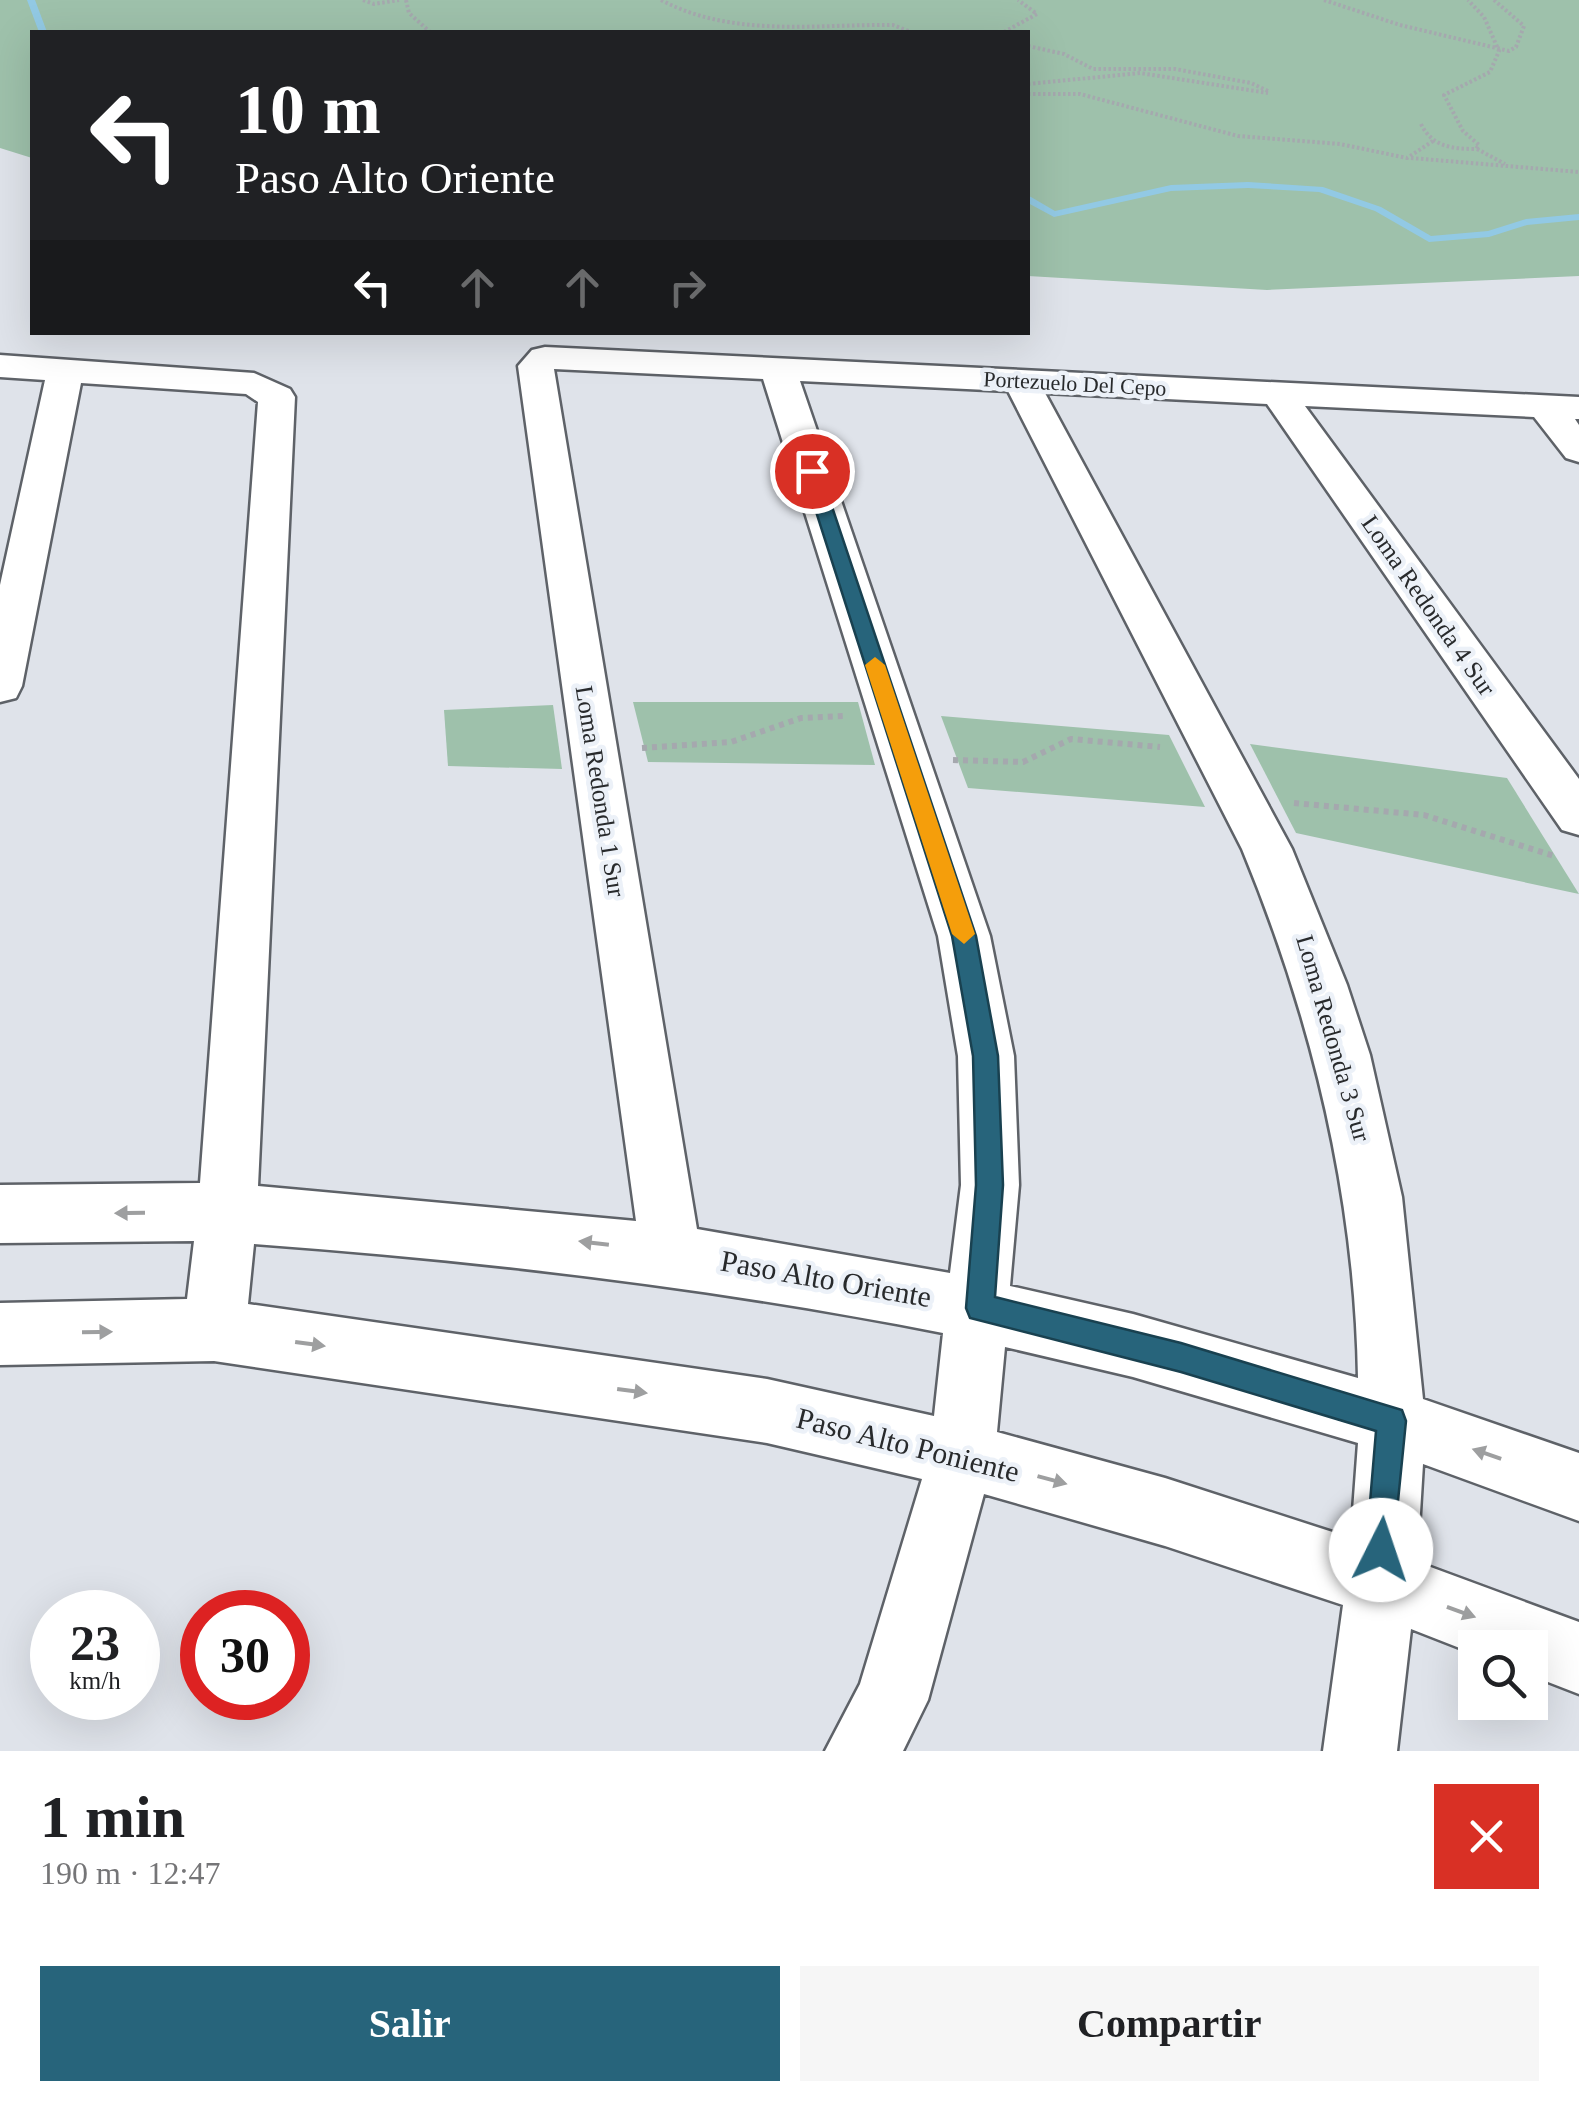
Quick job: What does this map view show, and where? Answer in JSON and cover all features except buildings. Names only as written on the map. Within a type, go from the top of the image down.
[{"type":"street","name":"Portezuelo Del Cepo","points":[[571,356],[1562,407]]},
{"type":"street","name":"Loma Redonda 1 Sur","points":[[571,356],[545,358],[536,366],[672,1252]]},
{"type":"street","points":[[0,366],[254,384],[276,397],[228,1214],[214,1330]]},
{"type":"street","points":[[777,367],[964,936],[986,1056],[990,1185],[962,1456],[892,1700],[862,1751]]},
{"type":"street","points":[[0,686],[65,372]]},
{"type":"street","name":"Loma Redonda 3 Sur","points":[[1020,380],[1298,916],[1348,1070],[1379,1233],[1391,1421],[1379,1582],[1360,1751]]},
{"type":"street","name":"Loma Redonda 4 Sur","points":[[1278,394],[1579,816]]},
{"type":"street","points":[[1562,407],[1579,450]]},
{"type":"street","name":"Paso Alto Oriente","points":[[0,1214],[228,1214],[502,1232],[672,1252],[980,1308],[1181,1358],[1391,1421],[1579,1487]]},
{"type":"street","name":"Paso Alto Poniente","points":[[0,1334],[214,1330],[767,1410],[962,1456],[1165,1512],[1379,1582],[1579,1658]]},
{"type":"path","points":[[363,0],[374,4],[412,0]]},
{"type":"path","points":[[661,0],[684,14],[718,23],[893,25],[906,30]]},
{"type":"path","points":[[1008,30],[1038,14],[1018,0]]},
{"type":"path","points":[[1324,0],[1499,51],[1516,48],[1525,31],[1494,0]]},
{"type":"path","points":[[1468,0],[1484,18],[1499,51],[1490,72],[1444,94],[1464,131],[1479,145],[1476,149]]},
{"type":"path","points":[[404,1],[408,13],[428,30]]},
{"type":"path","points":[[1030,46],[1064,54],[1093,69],[1175,70],[1252,83],[1270,92],[1246,93],[1180,76],[1143,74],[1030,84]]},
{"type":"path","points":[[1030,94],[1080,94],[1122,101],[1238,136],[1340,144],[1407,158],[1579,172]]},
{"type":"path","points":[[1421,124],[1433,141]]},
{"type":"path","points":[[1407,158],[1433,141],[1476,149],[1511,167]]},
{"type":"path","points":[[595,751],[730,742],[801,718],[1023,762],[1071,739],[1216,752]]},
{"type":"path","points":[[1240,798],[1424,814],[1562,858]]},
{"type":"green space","points":[[0,0],[1579,0],[1579,276],[1267,290],[1030,276],[1030,30],[30,30],[30,157],[0,148]]},
{"type":"green space","points":[[633,702],[858,702],[875,765],[648,762]]},
{"type":"green space","points":[[553,705],[562,769],[448,766],[444,710]]},
{"type":"green space","points":[[941,716],[1169,735],[1205,807],[968,788]]},
{"type":"green space","points":[[1250,744],[1507,778],[1579,894],[1296,833]]},
{"type":"waterway","points":[[31,0],[42,30]]},
{"type":"waterway","points":[[1030,200],[1054,214],[1171,188],[1248,185],[1320,189],[1378,209],[1429,239],[1489,234],[1526,222],[1579,217]]},
{"type":"slow traffic","points":[[875,665],[964,934]]},
{"type":"route","points":[[812,471],[964,936],[986,1056],[990,1185],[980,1308],[1181,1358],[1391,1421],[1381,1550]]}]
